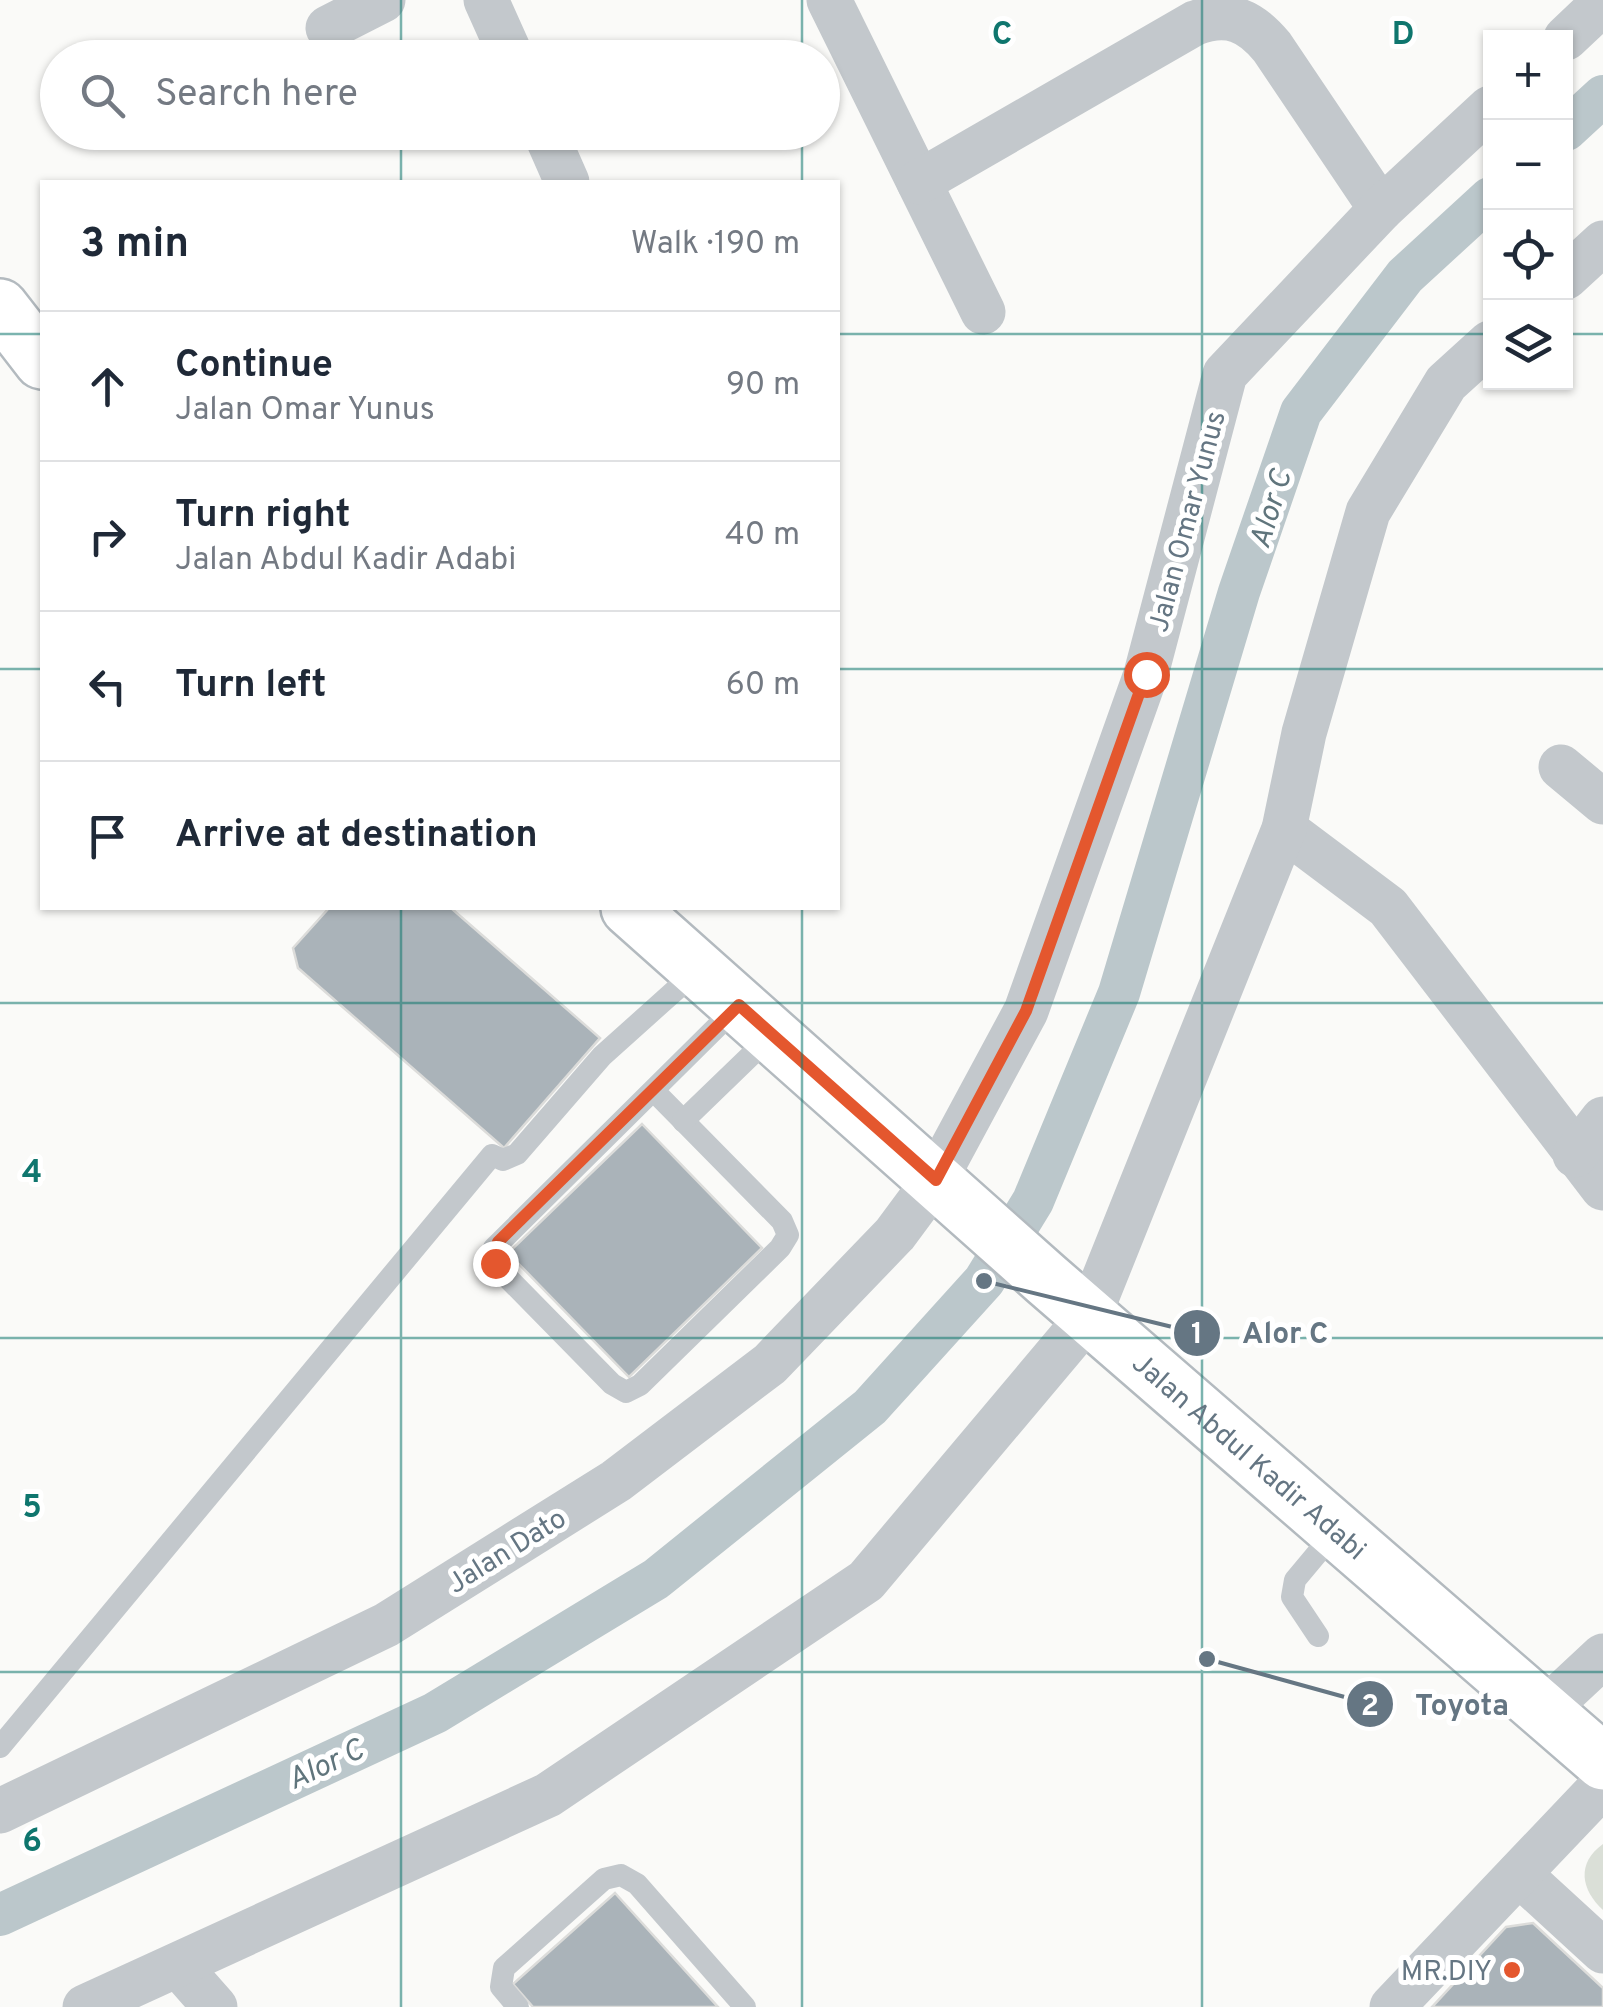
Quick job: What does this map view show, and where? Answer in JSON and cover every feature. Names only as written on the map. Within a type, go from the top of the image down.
[{"type":"main road","points":[[0,307],[40,358]]},
{"type":"main road","points":[[0,336],[40,370]]},
{"type":"main road","name":"Jalan Abdul Kadir Adabi","points":[[631,910],[1046,1279],[1603,1762]]},
{"type":"street","points":[[328,28],[384,0]]},
{"type":"street","points":[[486,0],[504,40]]},
{"type":"street","points":[[830,0],[983,312]]},
{"type":"street","points":[[1573,31],[1603,3]]},
{"type":"street","points":[[919,182],[1195,23],[1224,16],[1253,26],[1272,46],[1382,209]]},
{"type":"street","name":"Jalan Omar Yunus","points":[[952,1196],[1032,992],[1146,674],[1224,374],[1382,209],[1483,115]]},
{"type":"street","points":[[552,150],[565,180]]},
{"type":"street","points":[[1573,270],[1603,243]]},
{"type":"street","points":[[85,2007],[548,1795],[866,1581],[1089,1316],[1284,829],[1304,733],[1368,512],[1446,383],[1483,349]]},
{"type":"street","points":[[1561,768],[1603,802]]},
{"type":"street","points":[[1284,829],[1388,907],[1589,1172]]},
{"type":"street","points":[[1589,1172],[1603,1119]]},
{"type":"street","name":"Jalan Dato","points":[[0,1812],[386,1626],[616,1481],[770,1364],[895,1234],[952,1196]]},
{"type":"street","points":[[1544,1712],[1603,1657]]},
{"type":"street","points":[[1392,2007],[1603,1785]]},
{"type":"street","points":[[1519,1874],[1603,1951]]},
{"type":"street","points":[[178,1965],[215,2007]]},
{"type":"lane","points":[[0,1747],[492,1155],[504,1160],[517,1154],[602,1056],[699,969]]},
{"type":"lane","points":[[654,1091],[782,1221],[788,1235],[780,1248],[640,1385],[626,1392],[612,1384],[499,1269],[492,1256],[498,1242],[654,1091],[756,1020]]},
{"type":"lane","points":[[683,1121],[756,1020]]},
{"type":"lane","points":[[1318,1636],[1292,1597],[1295,1580],[1336,1530]]},
{"type":"lane","points":[[518,2007],[498,1980],[504,1968],[604,1880],[622,1875],[637,1884],[745,2007]]},
{"type":"shaded area","points":[[1603,1844],[1603,1910],[1586,1885],[1585,1868]]},
{"type":"building","points":[[327,910],[453,910],[600,1038],[504,1148],[298,968],[293,948]]},
{"type":"building","points":[[642,1124],[762,1248],[629,1377],[508,1253]]},
{"type":"building","points":[[615,1893],[718,2007],[533,2007],[513,1984]]},
{"type":"building","points":[[1533,1923],[1603,1988],[1603,2007],[1432,2007],[1506,1927]]},
{"type":"waterway","name":"Alor C","points":[[1573,124],[1603,96]]},
{"type":"waterway","name":"Alor C","points":[[0,1915],[435,1713],[656,1579],[870,1407],[984,1281],[1033,1201],[1119,993],[1239,592],[1301,412],[1405,276],[1483,204]]},
{"type":"place","name":"Alor C","points":[[984,1281]]},
{"type":"place","name":"Toyota","points":[[1207,1659]]},
{"type":"place","name":"MR.DIY","points":[[1512,1970]]},
{"type":"route","points":[[495,1263],[492,1256],[498,1242],[739,1005],[936,1180],[1026,1011],[1146,674]]}]
